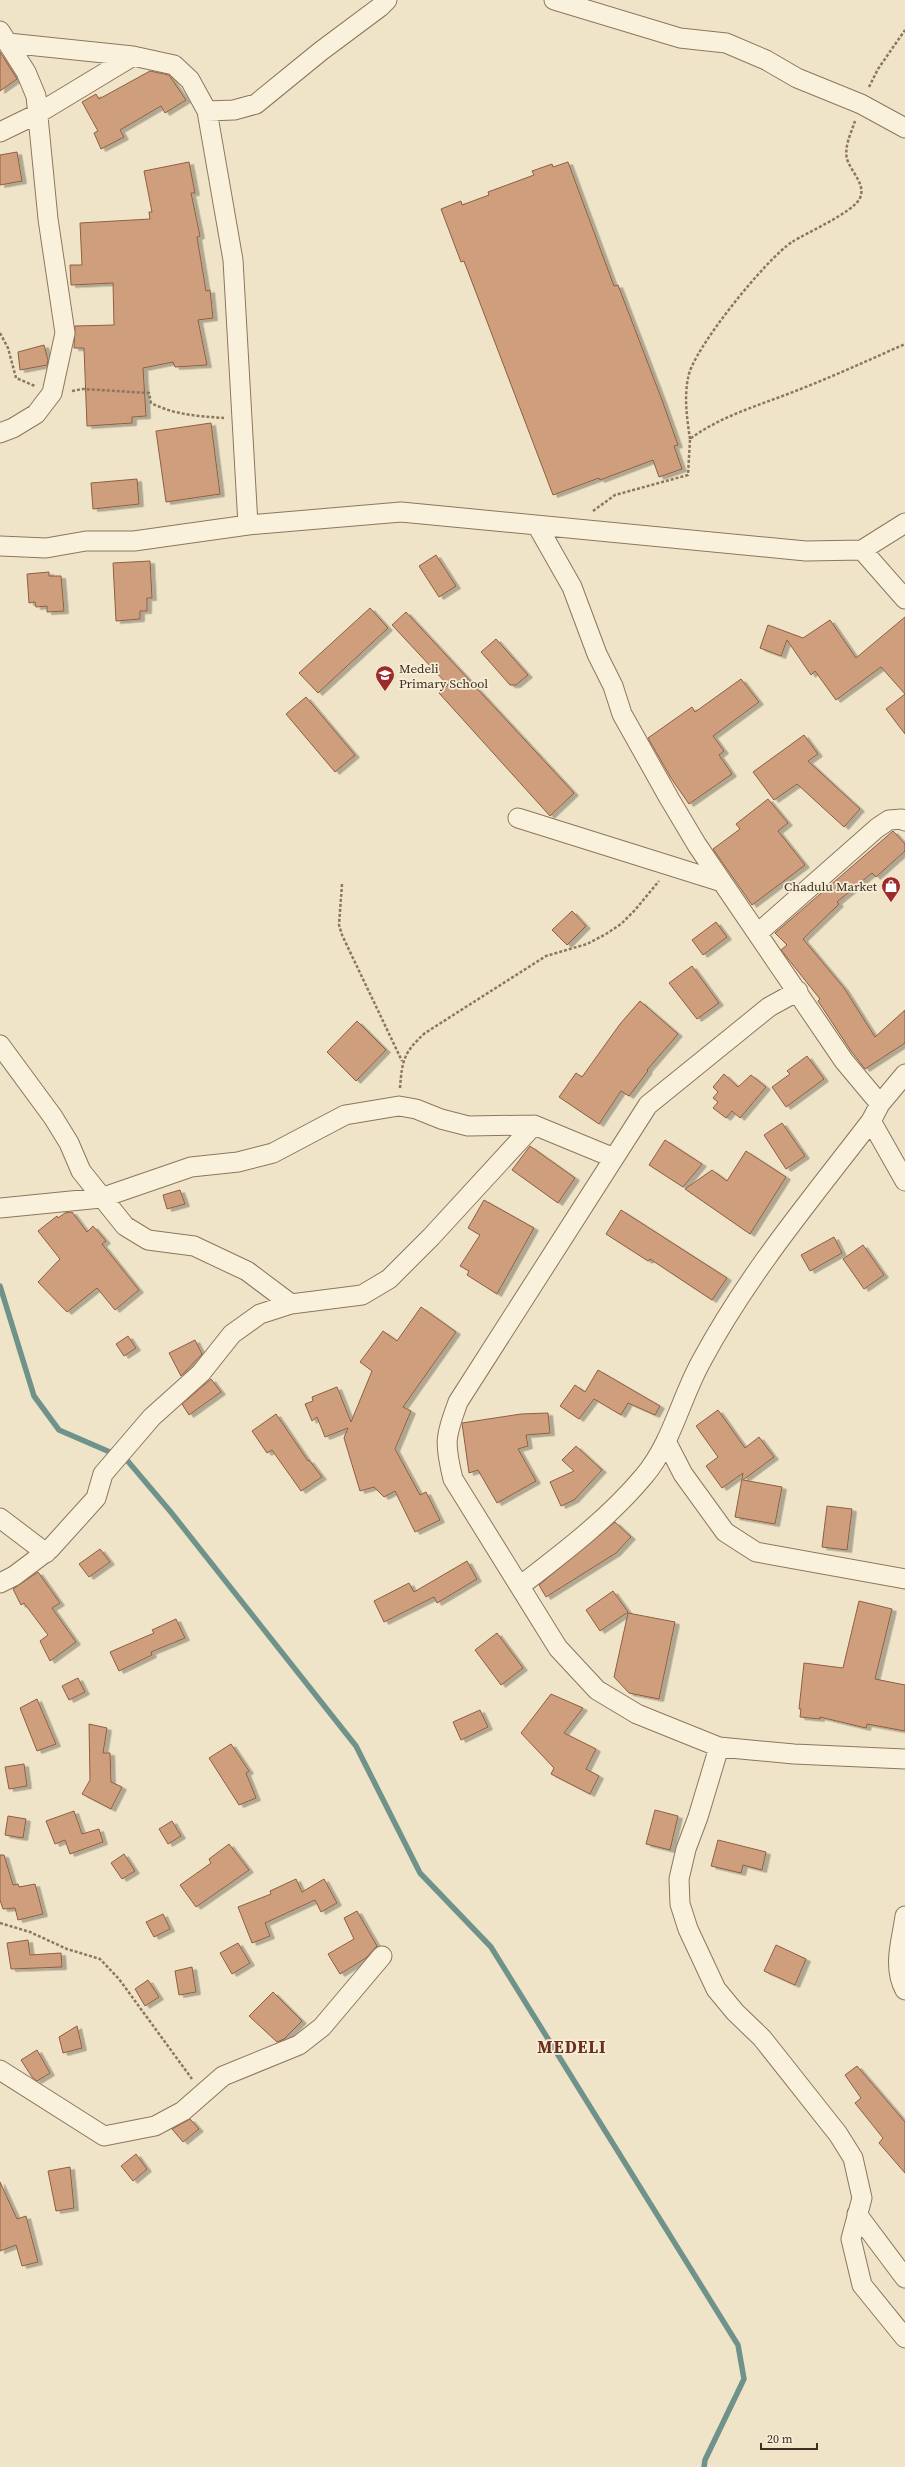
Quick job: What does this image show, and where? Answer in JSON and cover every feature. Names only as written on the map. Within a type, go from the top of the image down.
[{"type":"street","points":[[207,111],[234,110],[256,104],[321,51],[380,8],[387,0]]},
{"type":"street","points":[[554,0],[680,38],[726,43],[766,60],[797,78],[861,104],[905,128]]},
{"type":"street","points":[[4,37],[133,56],[174,65],[190,80],[207,111],[233,260],[248,525]]},
{"type":"street","points":[[0,433],[13,428],[36,414],[52,393],[65,333],[48,219],[36,96],[4,37]]},
{"type":"street","points":[[0,132],[38,114],[133,56]]},
{"type":"street","points":[[0,546],[46,548],[86,541],[134,541],[248,525],[401,512],[538,527],[570,528],[806,551],[862,550],[905,523]]},
{"type":"street","points":[[538,527],[572,587],[597,654],[613,686],[622,714],[669,798],[722,882],[844,1061],[880,1104]]},
{"type":"street","points":[[862,550],[905,599]]},
{"type":"street","points":[[518,818],[722,882]]},
{"type":"street","points":[[758,933],[877,828],[889,820],[902,819],[905,821]]},
{"type":"street","points":[[798,992],[769,1006],[648,1104],[458,1402],[447,1433],[446,1451],[453,1479],[558,1648],[598,1690],[637,1714],[719,1747],[794,1754],[905,1759]]},
{"type":"street","points":[[0,1045],[53,1117],[69,1143],[81,1171],[126,1226],[148,1240],[194,1246],[247,1271],[291,1304]]},
{"type":"street","points":[[520,1586],[613,1510],[645,1475],[666,1441],[702,1360],[767,1257],[871,1121],[880,1104],[905,1074]]},
{"type":"street","points":[[0,1208],[102,1198],[191,1167],[238,1162],[274,1153],[345,1115],[398,1106],[416,1109],[441,1119],[468,1126],[534,1125],[614,1158]]},
{"type":"street","points":[[871,1121],[905,1181]]},
{"type":"street","points":[[0,1583],[14,1576],[46,1553],[96,1498],[103,1474],[152,1417],[201,1373],[232,1334],[260,1314],[291,1304],[362,1295],[389,1279],[431,1237],[534,1125]]},
{"type":"street","points":[[666,1441],[683,1474],[725,1532],[756,1552],[905,1579]]},
{"type":"street","points":[[0,1518],[46,1553]]},
{"type":"street","points":[[719,1747],[698,1817],[686,1849],[680,1879],[680,1904],[688,1929],[716,1989],[735,2012],[762,2038],[838,2134],[853,2158],[862,2198],[851,2240],[862,2285],[905,2338]]},
{"type":"street","points":[[905,1916],[898,1957],[905,1990]]},
{"type":"street","points":[[0,2070],[104,2136],[155,2126],[183,2111],[224,2076],[299,2045],[322,2027],[382,1956]]},
{"type":"street","points":[[857,2214],[905,2278]]},
{"type":"path","points":[[570,528],[615,495],[688,475],[690,439],[686,409],[688,377],[701,351],[735,301],[762,268],[790,243],[851,208],[860,199],[862,189],[847,159],[847,148],[861,104],[878,69],[905,30]]},
{"type":"path","points":[[0,333],[8,348],[16,378],[52,393],[83,389],[149,393],[151,403],[166,411],[180,415],[242,420]]},
{"type":"path","points":[[690,439],[713,424],[798,390],[905,344]]},
{"type":"path","points":[[398,1106],[402,1062],[411,1046],[446,1018],[546,956],[587,944],[621,924],[672,866]]},
{"type":"path","points":[[342,884],[339,925],[342,935],[402,1062]]},
{"type":"path","points":[[0,1923],[30,1932],[67,1949],[100,1960],[119,1979],[203,2094]]},
{"type":"building","points":[[0,52],[17,79],[0,91]]},
{"type":"building","points":[[150,71],[169,75],[186,100],[165,113],[161,106],[120,130],[124,137],[101,149],[94,133],[98,131],[82,102],[96,94],[99,99]]},
{"type":"building","points":[[17,152],[22,181],[0,185],[0,155]]},
{"type":"building","points":[[189,162],[195,193],[191,193],[200,236],[197,237],[206,291],[210,290],[213,318],[198,320],[207,365],[175,367],[173,362],[143,368],[146,416],[132,417],[132,423],[87,426],[84,348],[74,348],[75,326],[114,325],[113,283],[71,285],[70,265],[82,265],[80,223],[150,219],[149,212],[152,212],[144,171]]},
{"type":"building","points":[[568,162],[614,286],[618,285],[662,400],[678,445],[674,446],[682,469],[659,477],[653,460],[600,480],[599,478],[553,495],[464,261],[461,262],[441,209],[461,201],[462,205],[489,195],[488,192],[534,175],[532,171],[552,164],[553,167]]},
{"type":"building","points":[[44,345],[48,360],[47,365],[20,370],[18,352]]},
{"type":"building","points":[[211,423],[220,494],[166,502],[156,431]]},
{"type":"building","points":[[137,479],[139,504],[93,509],[91,483]]},
{"type":"building","points":[[436,555],[456,586],[439,597],[419,566]]},
{"type":"building","points":[[150,561],[152,598],[147,598],[147,611],[140,611],[140,619],[116,621],[113,563]]},
{"type":"building","points":[[49,572],[49,576],[61,576],[64,611],[47,612],[47,606],[36,607],[35,602],[29,603],[27,574]]},
{"type":"building","points":[[370,608],[388,628],[318,693],[299,673]]},
{"type":"building","points":[[406,612],[574,793],[550,816],[439,693],[448,685],[392,625]]},
{"type":"building","points":[[905,617],[905,694],[881,667],[836,700],[815,671],[811,675],[787,640],[781,656],[760,648],[768,625],[803,638],[830,620],[856,658]]},
{"type":"building","points":[[496,639],[528,675],[516,685],[510,685],[481,652]]},
{"type":"building","points":[[741,679],[759,702],[713,736],[724,751],[719,755],[732,774],[689,804],[671,778],[648,738],[692,707],[695,712]]},
{"type":"building","points":[[905,694],[905,734],[886,709]]},
{"type":"building","points":[[306,697],[355,755],[335,772],[286,714]]},
{"type":"building","points":[[804,735],[818,754],[808,761],[860,809],[844,827],[797,784],[774,800],[753,772]]},
{"type":"building","points":[[768,799],[788,823],[778,831],[805,865],[752,905],[713,849],[740,829],[736,824]]},
{"type":"building","points":[[893,831],[905,844],[905,851],[876,877],[872,873],[837,902],[839,904],[803,939],[844,988],[875,1037],[905,1010],[905,1043],[865,1069],[851,1051],[818,1001],[820,999],[781,950],[787,945],[775,933]]},
{"type":"building","points":[[572,911],[586,926],[567,945],[552,930]]},
{"type":"building","points":[[716,922],[727,937],[703,955],[692,940]]},
{"type":"building","points":[[692,966],[719,1003],[697,1019],[669,983]]},
{"type":"building","points":[[640,1001],[678,1034],[647,1070],[648,1071],[629,1096],[621,1091],[599,1124],[559,1097],[576,1073],[582,1077],[620,1024]]},
{"type":"building","points":[[357,1021],[386,1050],[356,1081],[327,1052]]},
{"type":"building","points":[[807,1056],[824,1079],[786,1107],[772,1087],[790,1074],[787,1071]]},
{"type":"building","points":[[724,1074],[738,1087],[751,1075],[766,1087],[740,1118],[732,1111],[726,1118],[713,1108],[718,1102],[713,1098],[718,1092],[713,1087]]},
{"type":"building","points":[[782,1123],[805,1156],[786,1169],[764,1135]]},
{"type":"building","points":[[665,1140],[702,1164],[683,1187],[649,1165]]},
{"type":"building","points":[[530,1146],[575,1178],[558,1203],[512,1170]]},
{"type":"building","points":[[746,1151],[786,1177],[750,1234],[685,1189],[712,1170],[727,1181]]},
{"type":"building","points":[[180,1190],[185,1204],[167,1209],[163,1195]]},
{"type":"building","points":[[484,1200],[534,1228],[497,1294],[467,1275],[469,1271],[460,1266],[480,1235],[468,1228]]},
{"type":"building","points":[[621,1210],[727,1278],[712,1300],[650,1259],[648,1261],[606,1234]]},
{"type":"building","points":[[72,1212],[87,1232],[93,1226],[106,1241],[102,1244],[139,1290],[115,1310],[97,1288],[67,1312],[38,1282],[60,1259],[38,1231],[57,1216],[58,1218],[65,1213]]},
{"type":"building","points":[[834,1237],[842,1253],[810,1271],[801,1255]]},
{"type":"building","points":[[863,1245],[884,1275],[864,1289],[843,1259]]},
{"type":"building","points":[[421,1307],[456,1332],[403,1407],[411,1411],[395,1449],[420,1495],[426,1492],[440,1520],[415,1532],[395,1491],[384,1497],[374,1487],[360,1491],[344,1438],[348,1428],[325,1437],[317,1417],[312,1421],[305,1404],[313,1401],[312,1397],[337,1387],[351,1422],[372,1371],[360,1362],[383,1331],[397,1341]]},
{"type":"building","points":[[128,1336],[136,1348],[124,1356],[116,1344]]},
{"type":"building","points":[[195,1340],[202,1354],[181,1376],[169,1353]]},
{"type":"building","points":[[598,1370],[660,1406],[655,1415],[628,1403],[621,1415],[594,1399],[579,1419],[560,1406],[575,1385],[585,1392]]},
{"type":"building","points":[[211,1379],[221,1392],[189,1415],[182,1404]]},
{"type":"building","points":[[718,1410],[745,1448],[759,1437],[774,1457],[743,1480],[782,1487],[775,1524],[735,1517],[743,1473],[722,1488],[706,1466],[718,1457],[696,1426]]},
{"type":"building","points":[[548,1413],[550,1433],[526,1435],[528,1446],[518,1449],[536,1481],[497,1503],[478,1470],[469,1473],[462,1423],[521,1414]]},
{"type":"building","points":[[276,1414],[308,1461],[309,1460],[322,1477],[301,1491],[272,1450],[267,1453],[252,1431]]},
{"type":"building","points":[[576,1446],[602,1470],[574,1500],[561,1506],[550,1482],[574,1471],[562,1460]]},
{"type":"building","points":[[827,1506],[852,1509],[847,1550],[822,1547]]},
{"type":"building","points":[[615,1522],[631,1537],[616,1553],[546,1597],[539,1585]]},
{"type":"building","points":[[100,1549],[110,1562],[89,1577],[79,1564]]},
{"type":"building","points":[[467,1561],[477,1579],[437,1603],[434,1597],[384,1622],[374,1601],[409,1583],[414,1592]]},
{"type":"building","points":[[38,1572],[60,1603],[52,1608],[76,1642],[50,1661],[40,1641],[48,1635],[24,1603],[21,1605],[13,1589]]},
{"type":"building","points":[[613,1591],[628,1612],[600,1631],[586,1610]]},
{"type":"building","points":[[859,1601],[892,1609],[875,1679],[905,1685],[905,1731],[867,1724],[866,1728],[820,1717],[820,1719],[800,1717],[801,1709],[799,1709],[804,1663],[843,1668]]},
{"type":"building","points":[[628,1613],[675,1622],[659,1699],[629,1693],[614,1677]]},
{"type":"building","points":[[176,1619],[185,1638],[151,1652],[152,1655],[119,1671],[110,1652],[154,1633],[152,1630]]},
{"type":"building","points":[[497,1633],[523,1668],[501,1685],[475,1650]]},
{"type":"building","points":[[78,1678],[85,1692],[69,1700],[62,1686]]},
{"type":"building","points":[[551,1694],[583,1708],[564,1733],[596,1749],[586,1769],[599,1776],[590,1794],[551,1774],[554,1768],[521,1733]]},
{"type":"building","points":[[37,1699],[56,1744],[37,1751],[20,1708]]},
{"type":"building","points":[[480,1710],[488,1727],[461,1740],[453,1722]]},
{"type":"building","points":[[89,1724],[107,1728],[103,1753],[110,1753],[111,1782],[122,1787],[111,1809],[82,1794],[90,1780]]},
{"type":"building","points":[[231,1744],[249,1771],[246,1773],[256,1798],[239,1805],[209,1758]]},
{"type":"building","points":[[24,1764],[27,1786],[9,1789],[5,1767]]},
{"type":"building","points":[[655,1810],[678,1816],[670,1850],[646,1844]]},
{"type":"building","points":[[74,1811],[82,1834],[99,1829],[103,1842],[70,1854],[65,1840],[55,1844],[46,1821]]},
{"type":"building","points":[[8,1816],[26,1819],[23,1838],[5,1835]]},
{"type":"building","points":[[172,1821],[181,1836],[168,1844],[159,1829]]},
{"type":"building","points":[[718,1840],[766,1852],[762,1870],[743,1865],[741,1873],[711,1866]]},
{"type":"building","points":[[229,1844],[249,1870],[196,1907],[180,1885],[211,1863],[209,1859]]},
{"type":"building","points":[[124,1854],[135,1871],[122,1879],[111,1863]]},
{"type":"building","points":[[0,1855],[4,1855],[13,1885],[18,1884],[19,1887],[35,1884],[43,1914],[18,1920],[15,1908],[3,1909],[0,1900]]},
{"type":"building","points":[[296,1879],[302,1892],[324,1879],[337,1903],[321,1912],[315,1900],[265,1923],[270,1936],[252,1943],[238,1907],[271,1894],[270,1891]]},
{"type":"building","points":[[357,1911],[377,1946],[366,1958],[340,1974],[328,1954],[354,1939],[344,1918]]},
{"type":"building","points":[[163,1914],[170,1929],[154,1937],[146,1922]]},
{"type":"building","points":[[28,1940],[30,1955],[61,1953],[62,1967],[11,1969],[7,1943]]},
{"type":"building","points":[[238,1943],[250,1963],[232,1974],[220,1953]]},
{"type":"building","points":[[776,1945],[806,1959],[795,1985],[764,1971]]},
{"type":"building","points":[[192,1967],[196,1992],[179,1995],[175,1971]]},
{"type":"building","points":[[148,1980],[159,1997],[145,2006],[135,1989]]},
{"type":"building","points":[[273,1992],[302,2021],[284,2039],[277,2042],[249,2016]]},
{"type":"building","points":[[77,2026],[82,2048],[63,2053],[59,2037]]},
{"type":"building","points":[[37,2050],[50,2073],[37,2081],[32,2077],[21,2060]]},
{"type":"building","points":[[857,2066],[905,2122],[905,2173],[879,2143],[883,2138],[855,2103],[861,2098],[845,2075]]},
{"type":"building","points":[[190,2119],[199,2129],[183,2142],[172,2129]]},
{"type":"building","points":[[136,2154],[147,2169],[133,2181],[121,2166]]},
{"type":"building","points":[[70,2167],[74,2208],[56,2211],[48,2171]]},
{"type":"building","points":[[0,2182],[17,2219],[26,2216],[38,2262],[22,2266],[16,2245],[0,2251]]},
{"type":"waterway","points":[[0,1286],[34,1396],[59,1430],[126,1459],[170,1511],[356,1746],[420,1873],[491,1947],[738,2345],[744,2379],[705,2460],[704,2467]]},
{"type":"place","name":"Medeli Primary School","points":[[385,692]]},
{"type":"place","name":"Chadulu Market","points":[[891,903]]},
{"type":"district","name":"MEDELI","points":[[572,2047]]}]
